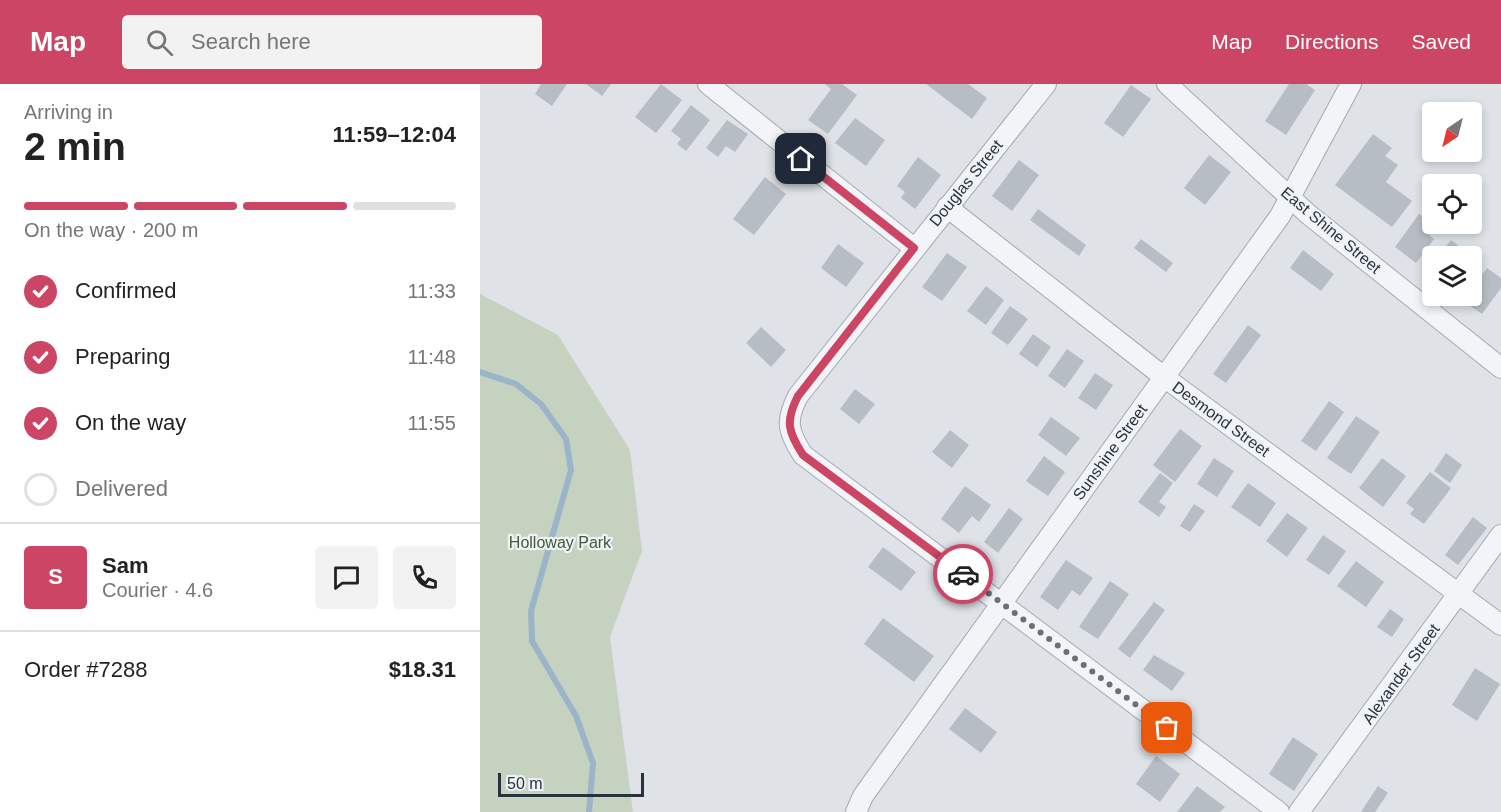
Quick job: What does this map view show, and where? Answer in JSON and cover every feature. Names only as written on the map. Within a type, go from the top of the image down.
[{"type":"street","points":[[708,84],[914,248]]},
{"type":"street","name":"Douglas Street","points":[[1000,602],[803,455],[790,436],[790,412],[798,396],[1046,84]]},
{"type":"street","name":"East Shine Street","points":[[1167,84],[1308,214],[1501,368]]},
{"type":"street","name":"Sunshine Street","points":[[856,812],[863,796],[1000,602],[1280,216],[1352,84]]},
{"type":"street","name":"Desmond Street","points":[[947,207],[1164,378],[1501,625]]},
{"type":"street","name":"Alexander Street","points":[[1299,812],[1501,535]]},
{"type":"street","points":[[1000,602],[1279,812]]},
{"type":"green space","name":"Holloway Park","points":[[480,294],[558,335],[630,450],[642,551],[610,637],[633,812],[480,812]]},
{"type":"building","points":[[541,84],[567,84],[552,106],[535,94]]},
{"type":"building","points":[[586,84],[611,84],[602,96]]},
{"type":"building","points":[[661,84],[682,100],[656,133],[635,117]]},
{"type":"building","points":[[825,84],[842,84],[857,95],[828,134],[808,120],[831,89]]},
{"type":"building","points":[[926,84],[968,84],[987,98],[972,119]]},
{"type":"building","points":[[1289,84],[1306,84],[1315,90],[1286,135],[1265,121]]},
{"type":"building","points":[[1131,85],[1151,99],[1123,137],[1104,123]]},
{"type":"building","points":[[691,105],[710,120],[686,151],[677,144],[681,139],[671,131]]},
{"type":"building","points":[[855,118],[885,140],[866,166],[835,143]]},
{"type":"building","points":[[727,120],[748,134],[735,152],[726,146],[718,157],[706,148]]},
{"type":"building","points":[[1373,134],[1392,148],[1385,156],[1398,165],[1386,182],[1412,201],[1392,227],[1335,185]]},
{"type":"building","points":[[1209,155],[1231,172],[1205,205],[1184,188]]},
{"type":"building","points":[[918,157],[941,175],[915,209],[901,198],[905,192],[897,186]]},
{"type":"building","points":[[1019,160],[1039,175],[1012,211],[992,196]]},
{"type":"building","points":[[765,177],[786,194],[754,235],[733,219]]},
{"type":"building","points":[[1038,209],[1086,245],[1079,256],[1030,220]]},
{"type":"building","points":[[1419,214],[1422,216],[1422,234],[1428,234],[1434,239],[1429,246],[1422,246],[1422,255],[1416,263],[1395,247]]},
{"type":"building","points":[[1141,239],[1173,263],[1166,272],[1134,248]]},
{"type":"building","points":[[1451,240],[1459,246],[1446,246]]},
{"type":"building","points":[[838,244],[864,263],[846,287],[821,268]]},
{"type":"building","points":[[1303,250],[1334,274],[1321,291],[1290,268]]},
{"type":"building","points":[[947,253],[967,267],[942,301],[922,287]]},
{"type":"building","points":[[1487,268],[1501,278],[1501,288],[1482,314],[1470,306],[1482,306],[1482,275]]},
{"type":"building","points":[[986,286],[1004,300],[986,325],[967,311]]},
{"type":"building","points":[[1010,306],[1028,319],[1008,345],[991,333]]},
{"type":"building","points":[[1248,325],[1261,335],[1226,383],[1213,374]]},
{"type":"building","points":[[761,327],[786,350],[771,367],[746,343]]},
{"type":"building","points":[[1033,334],[1051,347],[1037,367],[1019,354]]},
{"type":"building","points":[[1067,349],[1084,361],[1065,388],[1048,376]]},
{"type":"building","points":[[1095,373],[1113,385],[1096,410],[1078,398]]},
{"type":"building","points":[[855,389],[875,404],[859,424],[840,409]]},
{"type":"building","points":[[1329,401],[1344,412],[1316,451],[1301,441]]},
{"type":"building","points":[[1356,416],[1380,432],[1351,474],[1327,458]]},
{"type":"building","points":[[1051,417],[1080,438],[1066,456],[1038,435]]},
{"type":"building","points":[[1180,429],[1202,446],[1175,482],[1153,465]]},
{"type":"building","points":[[950,430],[969,445],[952,468],[932,452]]},
{"type":"building","points":[[1446,453],[1462,465],[1450,483],[1434,471]]},
{"type":"building","points":[[1044,456],[1065,472],[1048,496],[1026,481]]},
{"type":"building","points":[[1214,458],[1234,471],[1217,497],[1197,484]]},
{"type":"building","points":[[1382,458],[1406,476],[1383,507],[1359,488]]},
{"type":"building","points":[[1430,472],[1451,488],[1424,524],[1410,514],[1414,509],[1406,503]]},
{"type":"building","points":[[1160,473],[1173,483],[1159,502],[1166,507],[1159,517],[1138,502]]},
{"type":"building","points":[[1248,483],[1276,503],[1260,527],[1231,507]]},
{"type":"building","points":[[965,486],[991,505],[979,522],[972,516],[959,533],[941,519]]},
{"type":"building","points":[[1194,504],[1205,511],[1190,532],[1180,526]]},
{"type":"building","points":[[1009,508],[1023,519],[998,553],[984,542]]},
{"type":"building","points":[[1287,513],[1308,528],[1287,557],[1266,541]]},
{"type":"building","points":[[1473,517],[1487,528],[1458,565],[1445,555]]},
{"type":"building","points":[[1323,535],[1346,551],[1329,575],[1306,560]]},
{"type":"building","points":[[883,547],[916,572],[901,591],[868,567]]},
{"type":"building","points":[[1066,560],[1093,578],[1080,596],[1072,590],[1058,610],[1040,597]]},
{"type":"building","points":[[1356,561],[1384,582],[1366,607],[1337,586]]},
{"type":"building","points":[[1110,581],[1129,594],[1098,639],[1079,627]]},
{"type":"building","points":[[1154,602],[1165,610],[1130,658],[1118,649]]},
{"type":"building","points":[[1390,609],[1404,619],[1392,637],[1377,627]]},
{"type":"building","points":[[883,618],[934,656],[914,682],[864,644]]},
{"type":"building","points":[[1154,655],[1185,673],[1172,691],[1143,670]]},
{"type":"building","points":[[1475,668],[1500,684],[1477,721],[1452,705]]},
{"type":"building","points":[[965,708],[997,732],[981,753],[949,729]]},
{"type":"building","points":[[1293,737],[1318,754],[1294,791],[1269,774]]},
{"type":"building","points":[[1156,756],[1180,774],[1160,802],[1136,784]]},
{"type":"building","points":[[1197,786],[1225,807],[1220,812],[1177,812]]},
{"type":"building","points":[[1378,786],[1388,793],[1375,812],[1361,812]]},
{"type":"waterway","points":[[480,372],[516,384],[541,404],[566,439],[571,470],[531,611],[532,641],[576,716],[593,763],[589,812]]},
{"type":"way so far","points":[[963,574],[1167,728]]},
{"type":"route","points":[[801,159],[914,248],[798,396],[790,412],[790,436],[803,455],[963,574]]}]
